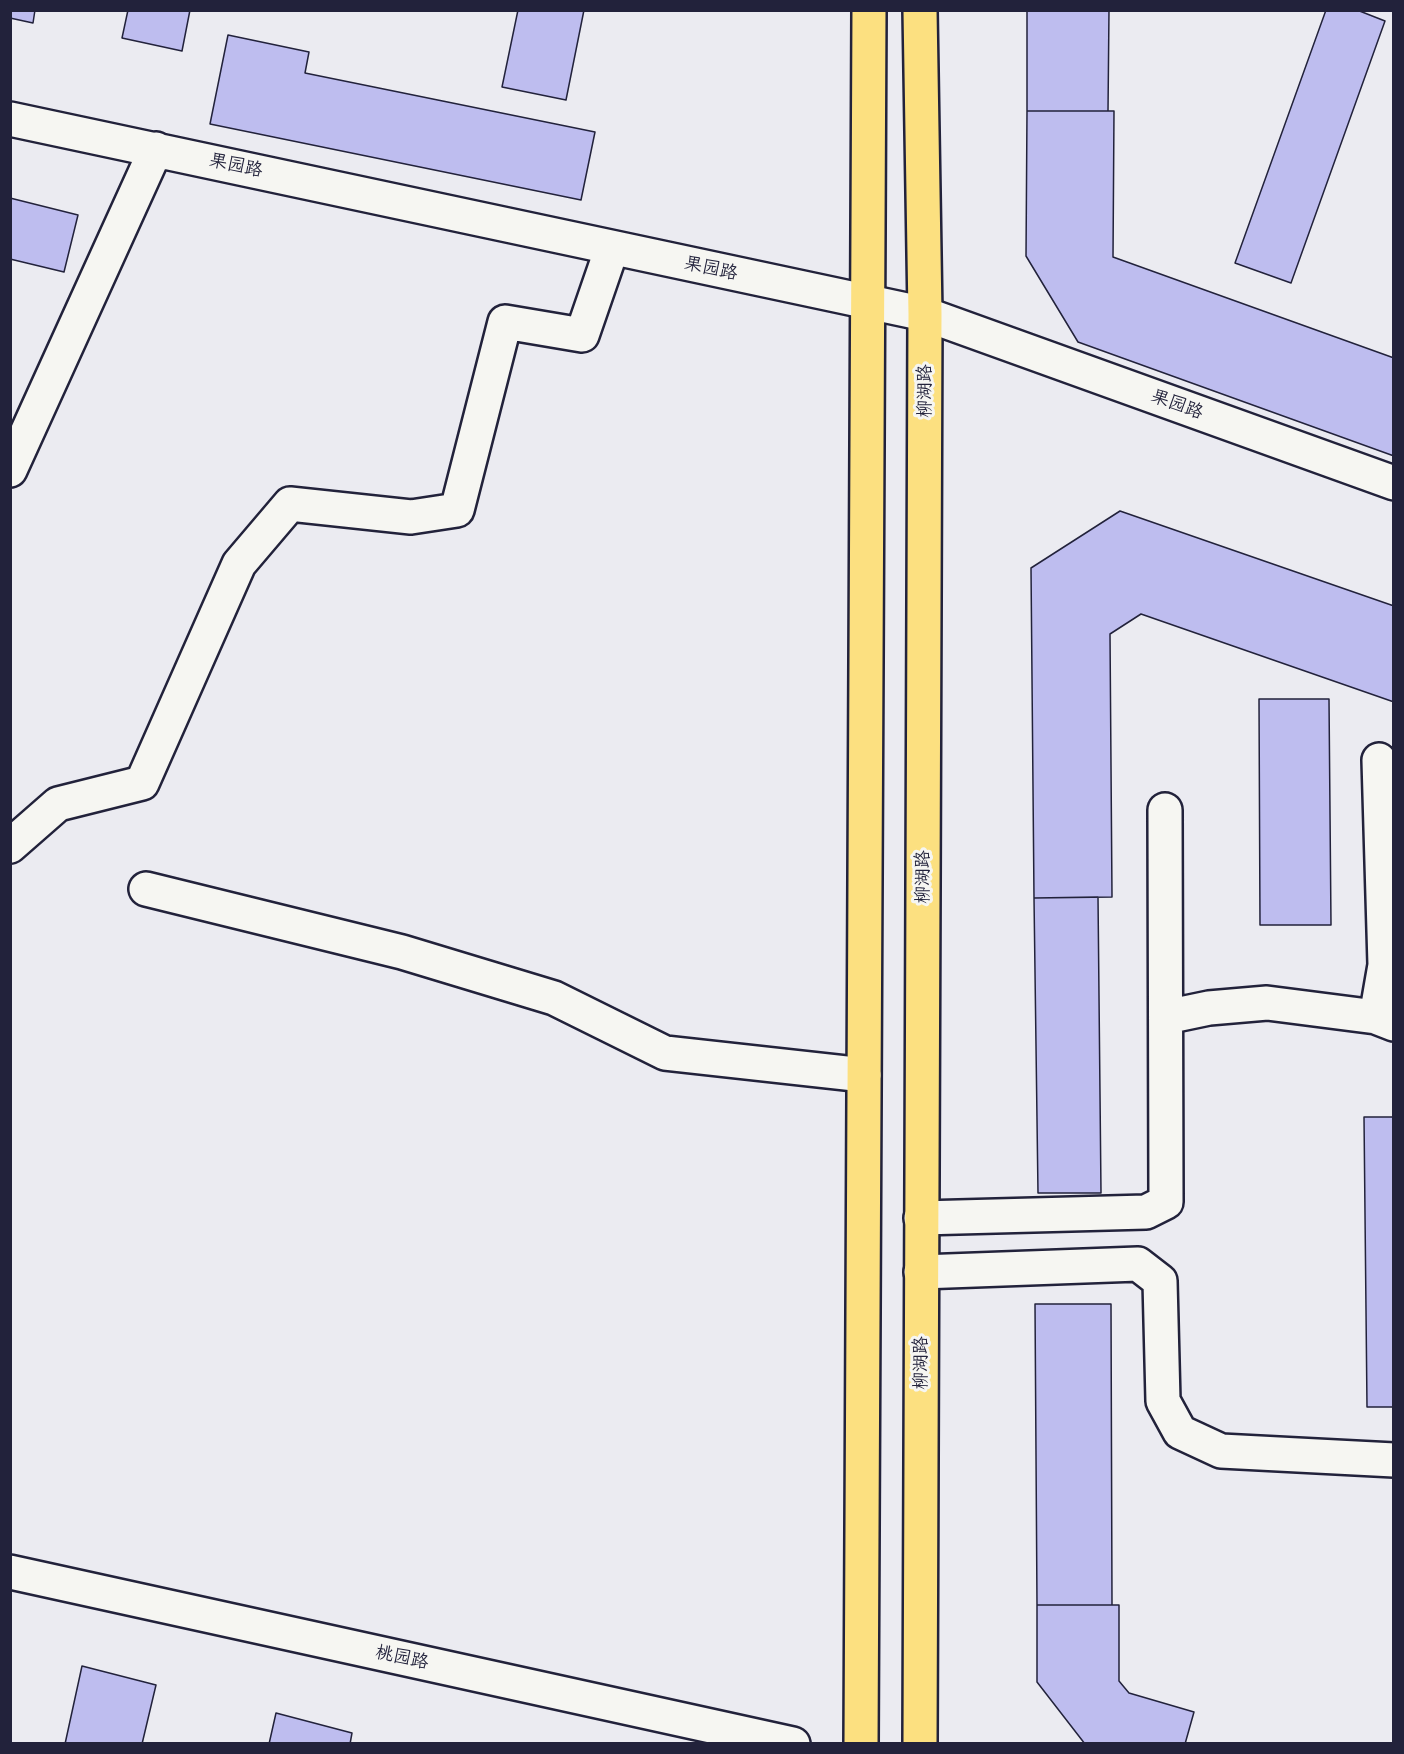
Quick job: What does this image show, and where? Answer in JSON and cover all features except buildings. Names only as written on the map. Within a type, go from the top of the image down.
[{"type":"main road","points":[[861,1743],[869,10]]},
{"type":"main road","name":"柳湖路","points":[[920,10],[925,314],[920,1743]]},
{"type":"street","name":"果园路","points":[[10,118],[925,314],[1394,483]]},
{"type":"street","points":[[10,470],[156,149]]},
{"type":"street","points":[[10,846],[58,804],[142,783],[239,564],[290,504],[411,517],[457,510],[505,322],[582,335],[612,248]]},
{"type":"street","points":[[1166,1017],[1209,1008],[1268,1003],[1385,1020],[1379,760]]},
{"type":"street","points":[[921,1218],[1146,1212],[1166,1202],[1165,810]]},
{"type":"street","points":[[146,889],[402,952],[554,998],[664,1053],[864,1075]]},
{"type":"street","points":[[921,1272],[1138,1264],[1160,1281],[1162,1401],[1180,1432],[1221,1451],[1394,1460]]},
{"type":"street","name":"桃园路","points":[[10,1572],[793,1743]]}]
